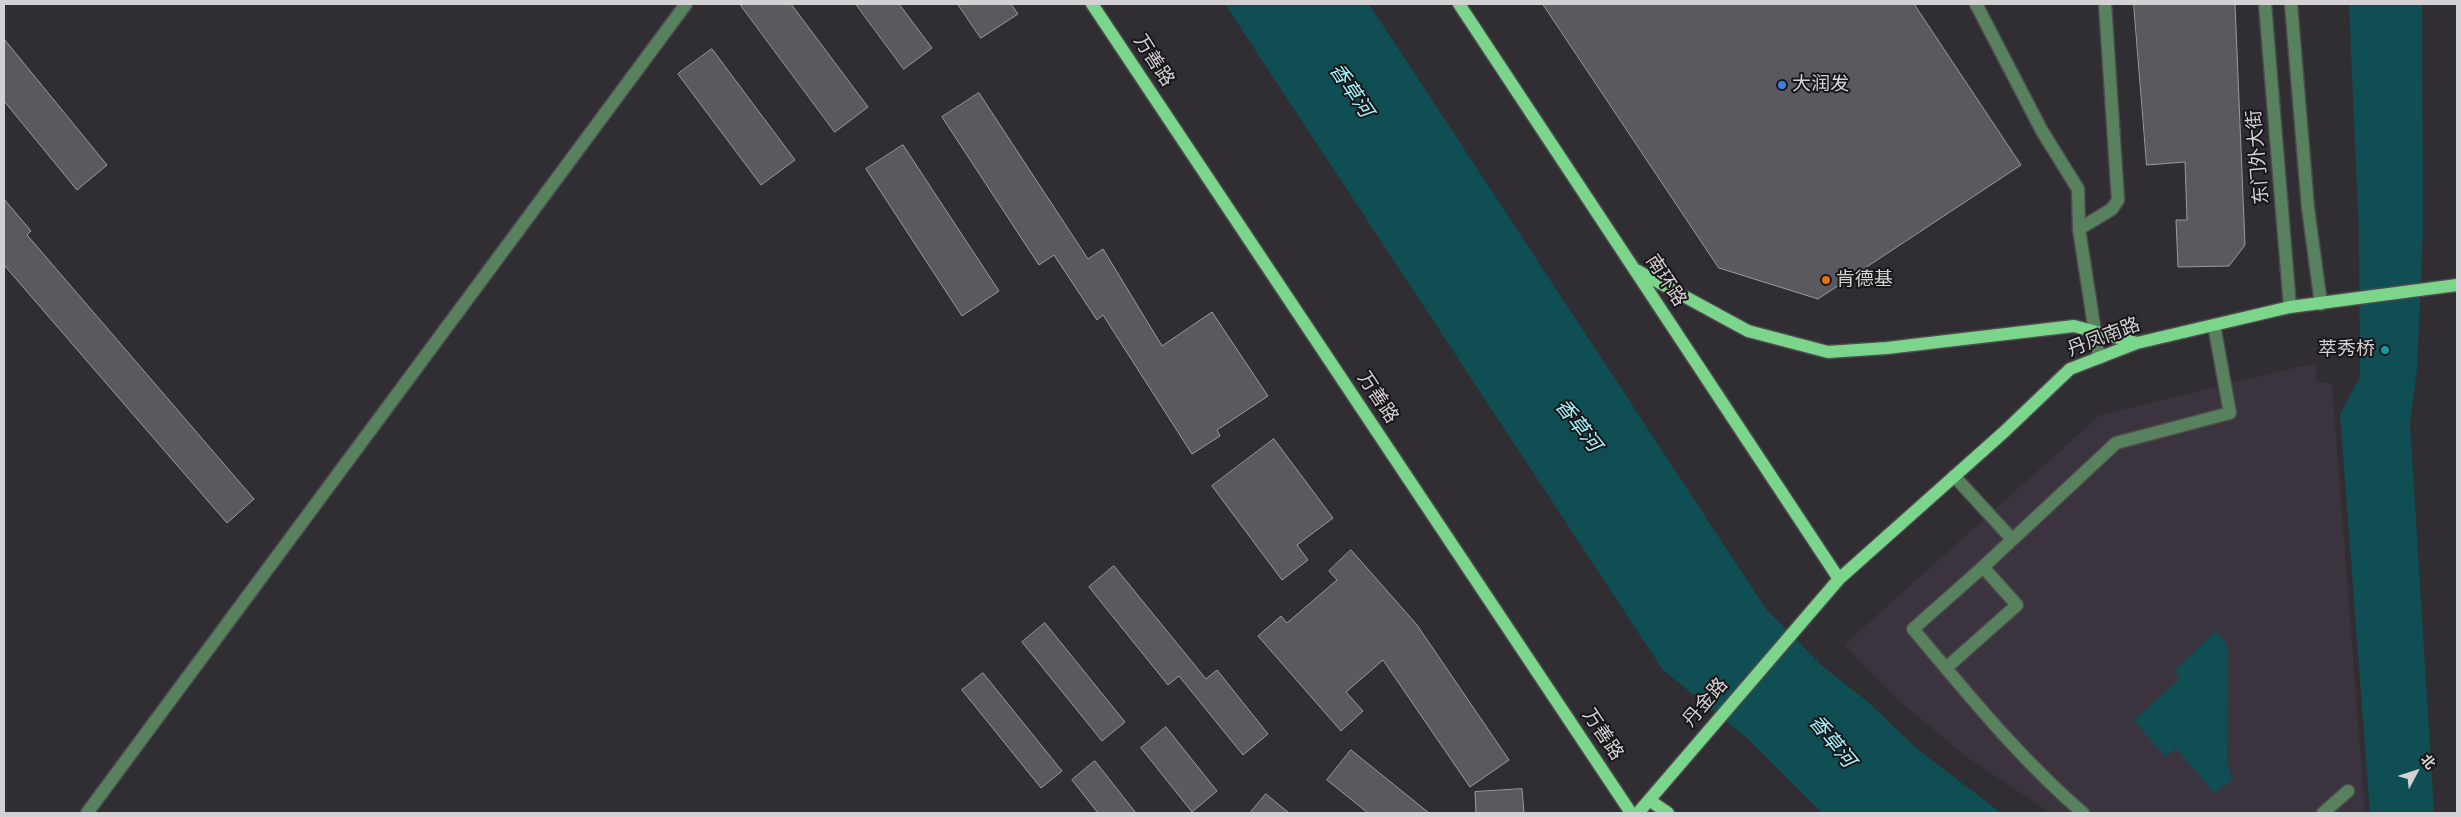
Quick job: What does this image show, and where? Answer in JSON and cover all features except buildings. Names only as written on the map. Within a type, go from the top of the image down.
[{"type":"main road","name":"万善路","points":[[1092,4],[1631,813]]},
{"type":"main road","name":"南环路","points":[[1459,4],[1839,579]]},
{"type":"main road","points":[[1634,269],[1748,332],[1828,352],[1887,348],[2074,326],[2137,343]]},
{"type":"main road","name":"丹凤南路","points":[[1839,579],[2070,369],[2137,343],[2290,307],[2457,285]]},
{"type":"main road","name":"丹金路","points":[[1638,813],[1804,617],[1839,579]]},
{"type":"main road","points":[[1649,800],[1668,813]]},
{"type":"street","points":[[87,813],[686,4]]},
{"type":"street","points":[[1976,4],[2042,131],[2078,189],[2080,229],[2099,358]]},
{"type":"street","points":[[2080,229],[2112,209],[2118,200],[2105,4]]},
{"type":"street","name":"东门外大街","points":[[2265,4],[2290,307]]},
{"type":"street","points":[[2291,4],[2308,208],[2321,304]]},
{"type":"street","points":[[2083,813],[2043,779],[1996,728],[1913,629],[1983,567],[2116,442],[2230,413],[2214,325]]},
{"type":"street","points":[[1954,476],[2012,540]]},
{"type":"street","points":[[1946,668],[2017,605],[1983,567]]},
{"type":"street","points":[[2323,813],[2348,791]]},
{"type":"shaded area","points":[[2315,363],[2317,382],[2332,383],[2365,813],[2051,813],[1967,757],[1899,701],[1844,645],[2100,415]]},
{"type":"water","name":"香草河","points":[[1225,4],[1369,4],[1766,609],[1822,666],[1867,701],[1916,748],[2001,813],[1822,813],[1748,739],[1663,670]]},
{"type":"water","points":[[2349,4],[2422,4],[2423,228],[2417,369],[2410,423],[2434,813],[2370,813],[2340,414],[2360,377],[2359,236]]},
{"type":"water","points":[[2216,631],[2228,646],[2227,763],[2232,780],[2214,793],[2176,748],[2165,757],[2134,720],[2180,678],[2174,671]]},
{"type":"place","name":"大润发","points":[[1782,85]]},
{"type":"place","name":"肯德基","points":[[1826,280]]},
{"type":"place","name":"萃秀桥","points":[[2385,350]]}]
